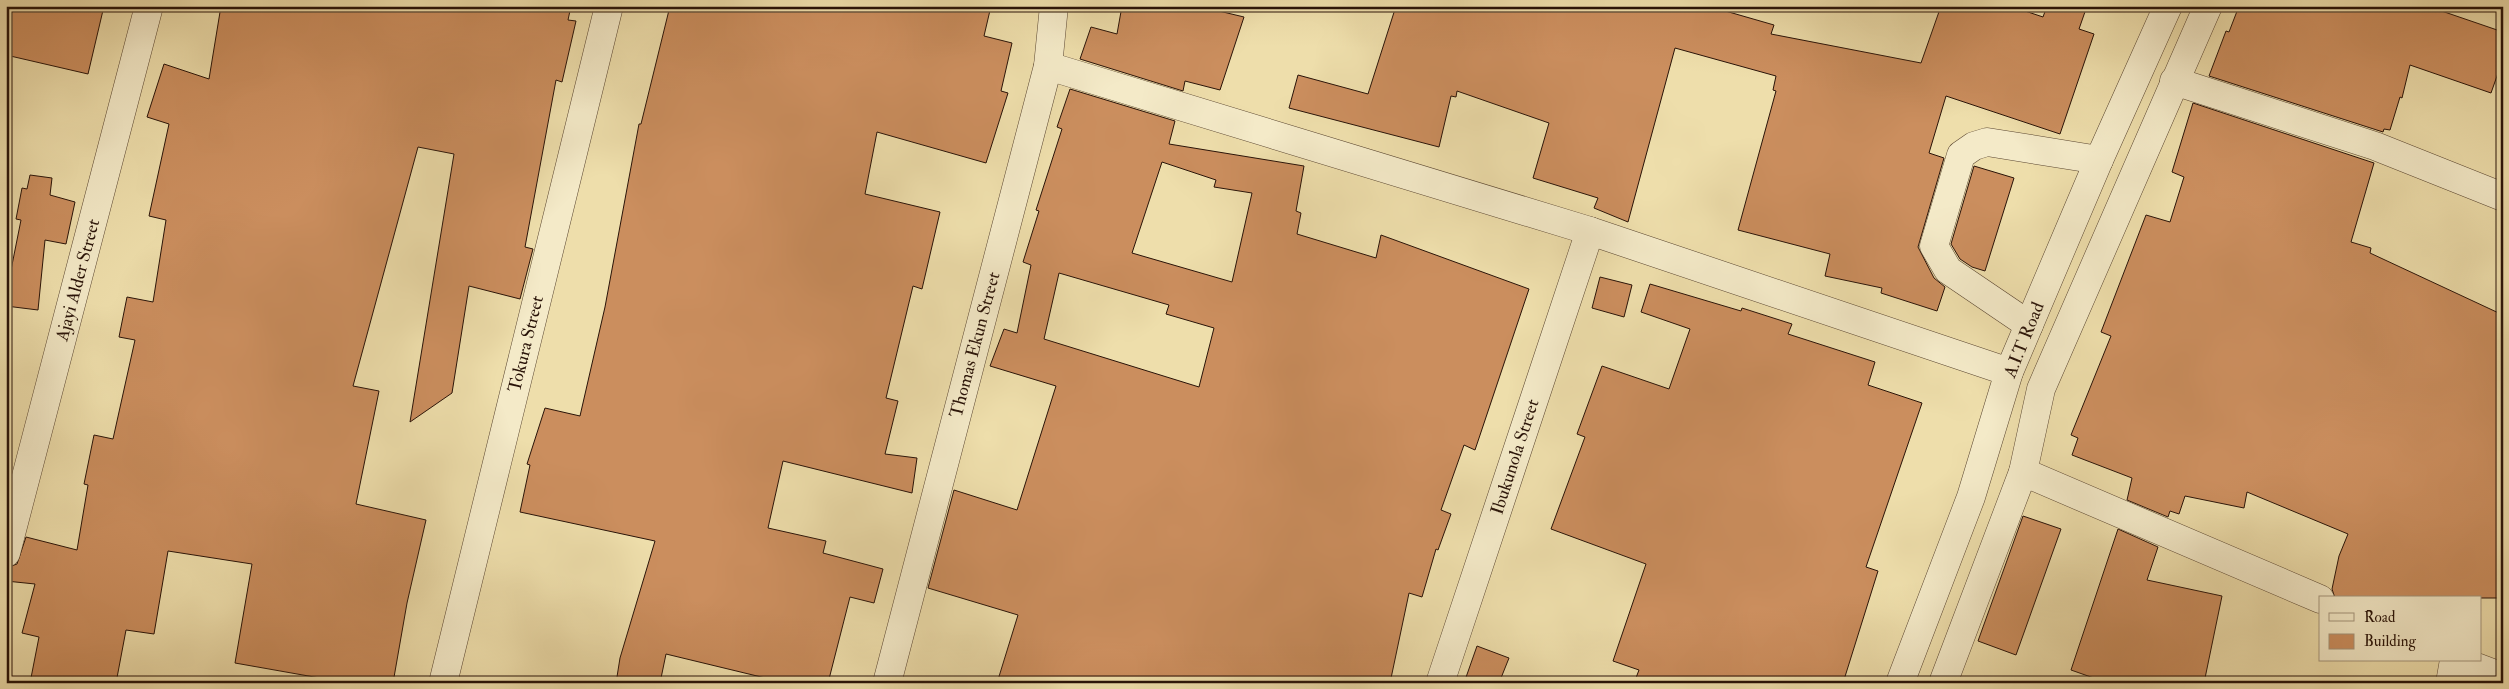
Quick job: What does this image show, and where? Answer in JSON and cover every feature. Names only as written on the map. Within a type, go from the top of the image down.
[{"type":"street","name":"Ajayi Alder Street","points":[[6,553],[149,6]]},
{"type":"street","name":"Tokura Street","points":[[443,683],[609,6]]},
{"type":"street","name":"Thomas Ekun Street","points":[[887,683],[1048,66],[1054,6]]},
{"type":"street","name":"A.I.T Road","points":[[1900,683],[1970,497],[2009,372],[2080,207],[2098,160],[2168,6]]},
{"type":"street","name":"A.I.T Road","points":[[1943,683],[2024,472],[2041,389],[2208,6]]},
{"type":"street","points":[[1048,66],[1590,231],[2009,372]]},
{"type":"street","points":[[2174,82],[2375,146],[2503,197]]},
{"type":"street","points":[[2029,325],[1948,270],[1934,246],[1961,155],[1974,146],[1987,142],[2098,160]]},
{"type":"street","points":[[2080,207],[2114,221]]},
{"type":"street","name":"Ibukunola Street","points":[[1440,683],[1590,231]]},
{"type":"street","points":[[2024,472],[2319,599]]},
{"type":"street","points":[[2450,683],[2454,662]]},
{"type":"street","points":[[2463,662],[2503,677]]},
{"type":"building","points":[[6,6],[104,6],[88,74],[6,55]]},
{"type":"building","points":[[221,6],[571,6],[568,20],[576,21],[562,82],[556,80],[525,247],[533,249],[520,299],[469,286],[452,393],[410,422],[454,154],[418,147],[353,386],[379,391],[356,504],[426,520],[407,603],[393,683],[348,683],[235,663],[252,564],[168,551],[154,634],[126,630],[116,683],[30,683],[39,637],[22,633],[35,584],[6,581],[6,568],[17,564],[26,537],[77,550],[88,485],[84,484],[94,435],[113,439],[135,340],[119,337],[127,297],[153,302],[166,220],[149,216],[169,124],[147,117],[164,64],[209,79]]},
{"type":"building","points":[[670,6],[991,6],[984,36],[1012,43],[1001,91],[1008,93],[986,163],[877,132],[865,194],[940,212],[922,289],[913,286],[886,398],[898,401],[885,454],[917,458],[912,493],[783,461],[768,528],[826,541],[823,553],[883,569],[874,603],[850,597],[828,683],[786,683],[666,654],[660,683],[616,683],[620,658],[655,541],[520,512],[530,465],[527,464],[545,408],[580,416],[605,307],[639,124],[641,124]]},
{"type":"building","points":[[1122,6],[1198,6],[1244,17],[1220,90],[1185,81],[1183,91],[1080,59],[1091,27],[1117,34]]},
{"type":"building","points":[[1396,6],[1708,6],[1774,25],[1771,34],[1921,63],[1941,6],[2010,6],[2043,17],[2047,6],[2087,6],[2079,29],[2094,34],[2060,134],[1946,96],[1929,153],[1944,158],[1918,247],[1934,278],[1945,287],[1937,311],[1881,293],[1882,288],[1825,276],[1830,254],[1738,230],[1776,91],[1773,90],[1776,76],[1675,48],[1628,222],[1594,208],[1598,198],[1533,178],[1549,123],[1457,91],[1456,97],[1451,96],[1439,147],[1289,108],[1298,75],[1368,94]]},
{"type":"building","points":[[2239,6],[2427,6],[2503,32],[2503,59],[2491,93],[2410,65],[2402,98],[2400,97],[2390,130],[2384,129],[2383,132],[2209,76],[2226,31],[2229,32]]},
{"type":"building","points":[[1070,89],[1175,121],[1169,144],[1304,166],[1296,211],[1301,213],[1297,234],[1376,258],[1381,235],[1529,289],[1475,450],[1464,445],[1441,510],[1451,514],[1438,550],[1436,549],[1422,597],[1409,593],[1390,683],[997,683],[1018,615],[928,588],[954,490],[1017,510],[1056,386],[990,366],[1004,329],[1017,333],[1031,265],[1023,262],[1039,211],[1036,210],[1062,129],[1057,127]],"holes":[[[1162,162],[1216,180],[1214,187],[1252,193],[1232,282],[1132,253]],[[1059,273],[1169,305],[1166,314],[1214,328],[1199,387],[1044,339]]]},
{"type":"building","points":[[2193,103],[2374,163],[2351,242],[2371,248],[2370,253],[2503,315],[2503,598],[2482,598],[2482,596],[2334,596],[2332,589],[2339,556],[2348,534],[2247,492],[2244,508],[2185,496],[2179,514],[2170,511],[2168,517],[2127,500],[2132,478],[2072,455],[2078,438],[2071,435],[2111,336],[2101,332],[2146,215],[2170,222],[2184,177],[2172,172]]},
{"type":"building","points":[[1974,166],[2014,178],[1985,271],[1972,267],[1960,259],[1951,244]]},
{"type":"building","points":[[30,175],[52,178],[50,195],[75,202],[66,244],[45,240],[38,310],[6,306],[6,275],[10,275],[21,220],[16,219],[22,188],[27,189]]},
{"type":"building","points":[[1600,277],[1632,285],[1624,317],[1592,308]]},
{"type":"building","points":[[1650,284],[1741,311],[1742,308],[1792,324],[1788,334],[1875,362],[1868,385],[1922,403],[1866,567],[1878,571],[1843,683],[1634,683],[1639,670],[1613,661],[1646,564],[1551,529],[1585,437],[1577,434],[1602,366],[1669,389],[1690,329],[1641,312]]},
{"type":"building","points":[[2023,516],[2061,529],[2016,655],[1978,641]]},
{"type":"building","points":[[2118,529],[2158,547],[2147,580],[2222,596],[2204,683],[2108,683],[2071,670]]},
{"type":"building","points":[[1477,646],[1509,658],[1499,683],[1464,683]]}]
